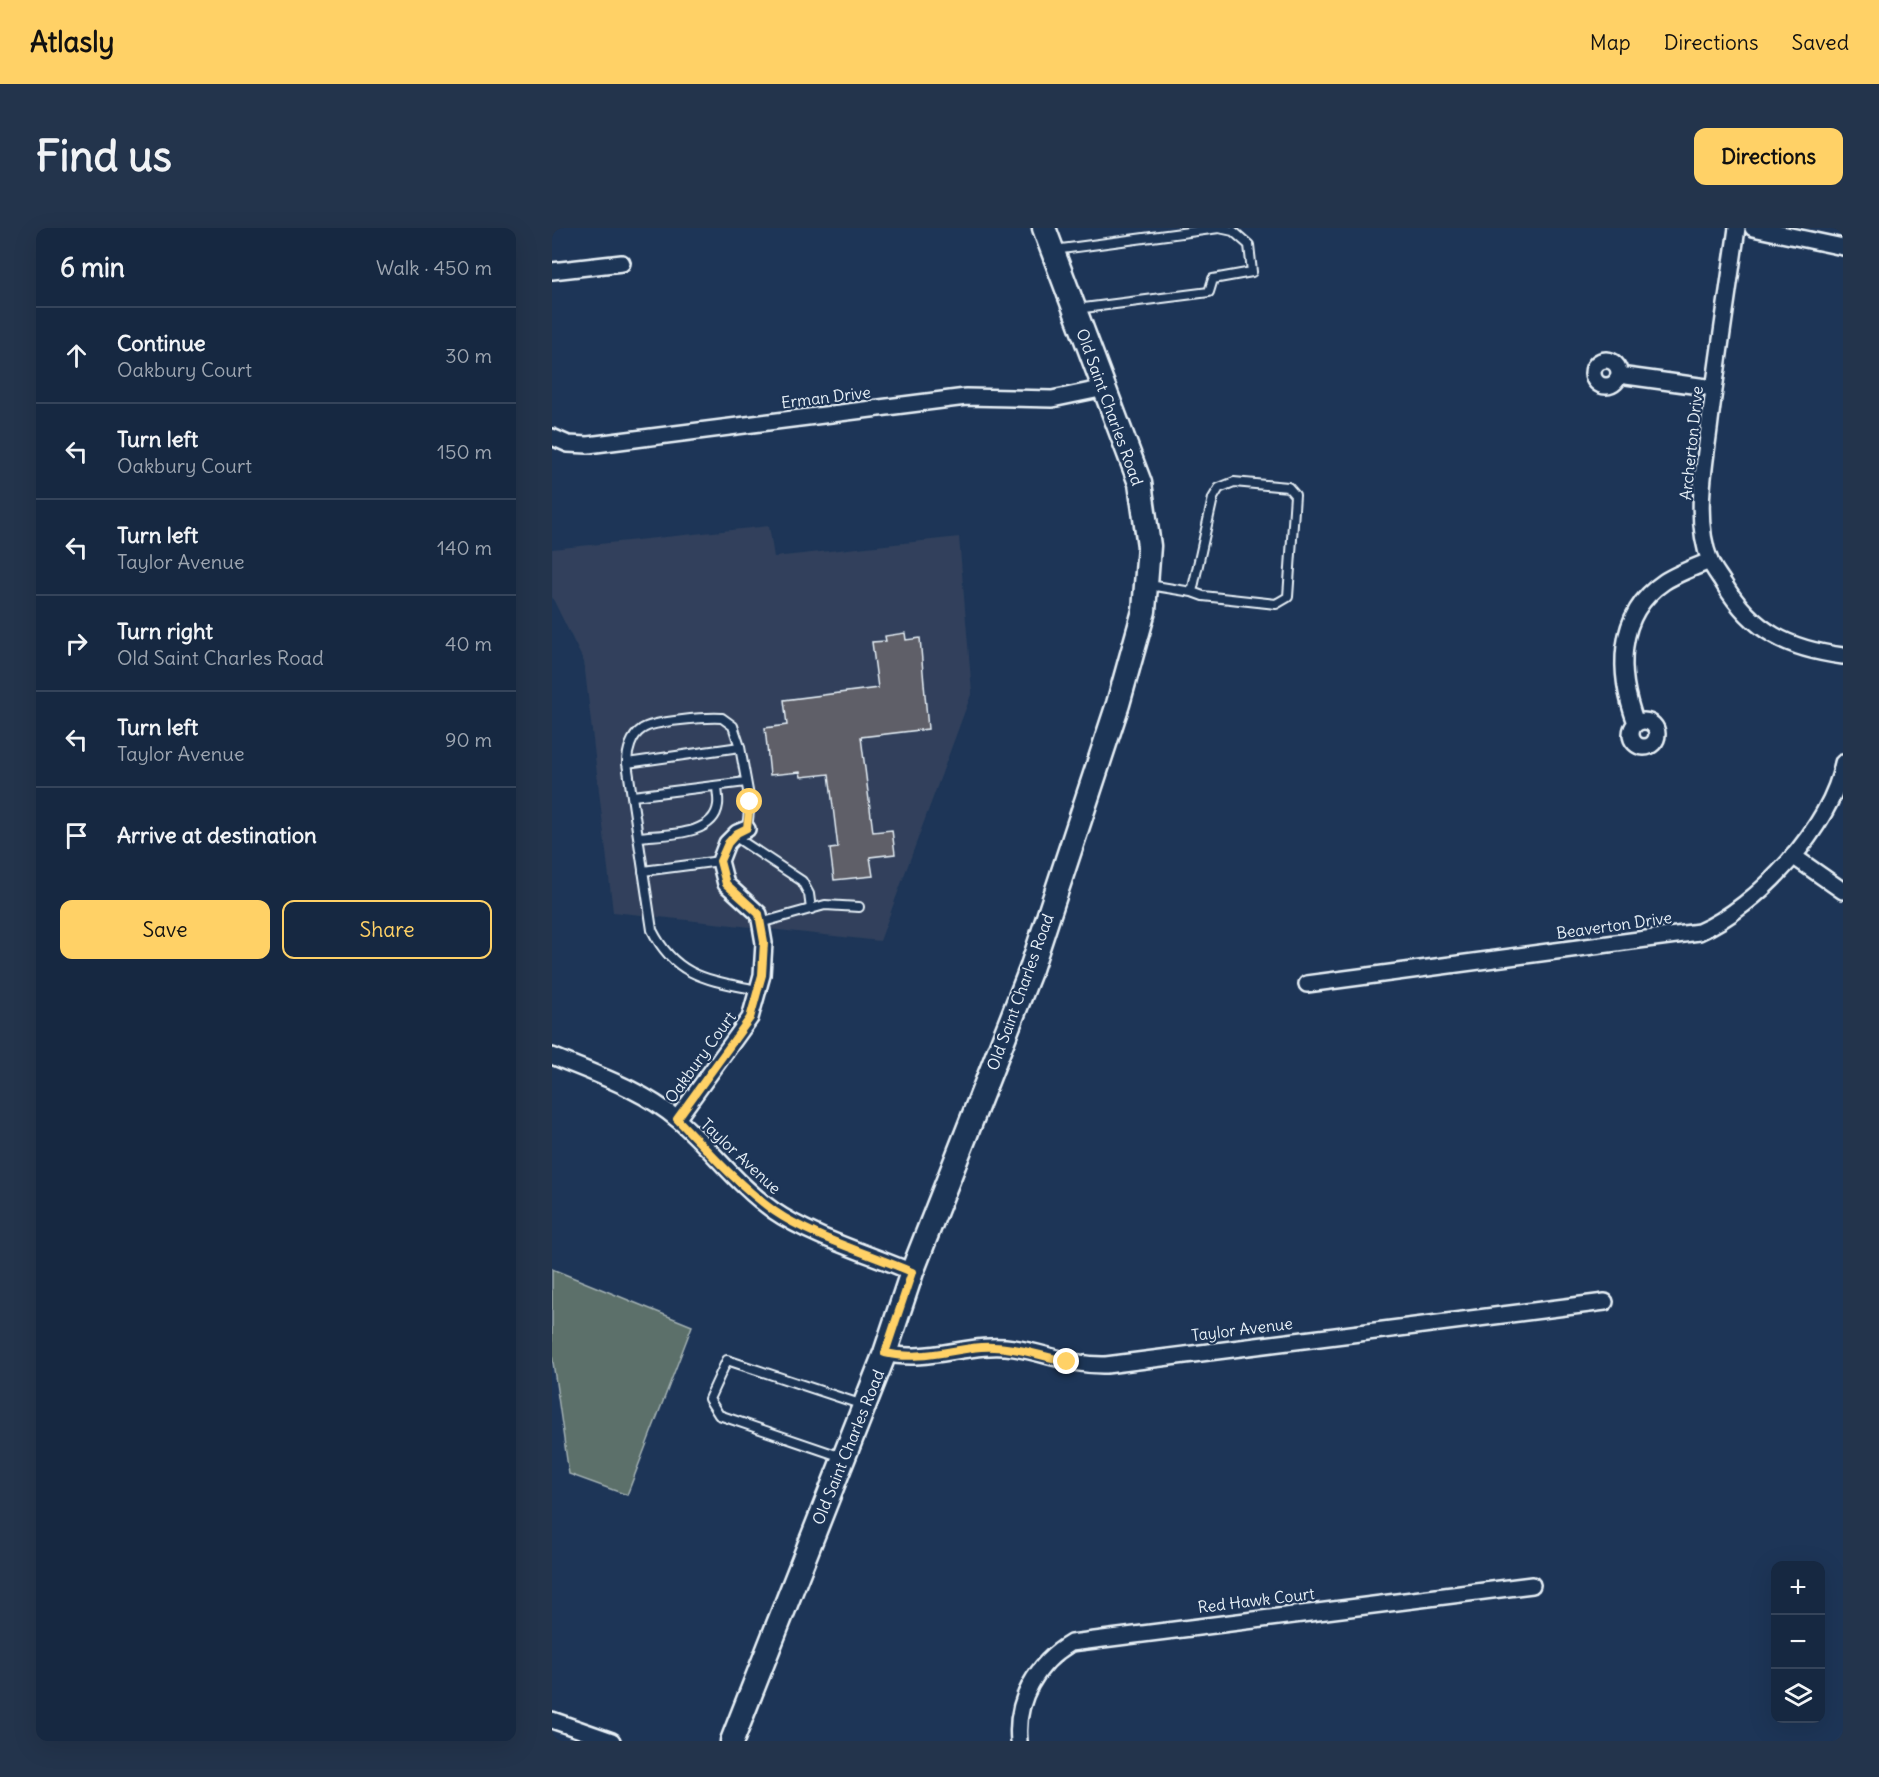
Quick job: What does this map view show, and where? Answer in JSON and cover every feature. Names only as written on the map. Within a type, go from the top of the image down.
[{"type":"street","name":"Old Saint Charles Road","points":[[732,1741],[885,1353],[912,1272],[1031,969],[1136,644],[1148,585],[1147,525],[1140,483],[1044,228]]},
{"type":"street","name":"Archerton Drive","points":[[1737,228],[1703,482],[1702,525],[1710,561],[1734,600],[1754,622],[1767,632],[1813,652],[1843,656]]},
{"type":"street","points":[[1753,228],[1843,247]]},
{"type":"street","points":[[552,272],[622,263]]},
{"type":"street","points":[[1618,375],[1714,388]]},
{"type":"street","name":"Erman Drive","points":[[552,437],[568,444],[588,445],[966,397],[1052,399],[1105,388]]},
{"type":"street","points":[[1636,723],[1624,683],[1623,663],[1631,622],[1646,599],[1664,582],[1710,561]]},
{"type":"street","name":"Beaverton Drive","points":[[1306,984],[1699,932],[1718,924],[1740,909],[1793,856],[1829,802],[1843,763]]},
{"type":"street","points":[[741,832],[721,854],[720,861],[726,884],[759,914],[760,923]]},
{"type":"street","points":[[1793,856],[1843,891]]},
{"type":"street","name":"Oakbury Court","points":[[677,1119],[750,1018],[758,990],[764,942],[760,923]]},
{"type":"street","name":"Taylor Avenue","points":[[552,1056],[631,1089],[677,1119],[745,1188],[775,1212],[912,1272]]},
{"type":"street","name":"Taylor Avenue","points":[[885,1353],[906,1358],[982,1347],[1014,1348],[1067,1362],[1106,1365],[1605,1302]]},
{"type":"street","name":"Red Hawk Court","points":[[1019,1741],[1022,1711],[1031,1682],[1048,1660],[1071,1642],[1532,1585]]},
{"type":"street","points":[[552,1720],[612,1741]]},
{"type":"lane","points":[[1053,250],[1219,228],[1233,231],[1245,238],[1251,251],[1252,272],[1213,279],[1209,292],[1075,310]]},
{"type":"lane","points":[[1148,585],[1203,596],[1265,603],[1284,601],[1288,597],[1295,495],[1288,488],[1234,482],[1219,488],[1213,498],[1192,592]]},
{"type":"lane","points":[[758,990],[698,976],[678,965],[667,955],[652,930],[627,763],[629,749],[638,732],[644,727],[653,725],[722,718],[733,726],[740,747],[750,802],[741,832],[801,881],[810,894],[811,909]]},
{"type":"lane","points":[[627,763],[740,747]]},
{"type":"lane","points":[[633,796],[746,782]]},
{"type":"lane","points":[[639,837],[703,827],[712,819],[718,806],[717,786]]},
{"type":"lane","points":[[643,871],[720,861]]},
{"type":"lane","points":[[760,923],[825,905],[859,907]]},
{"type":"lane","points":[[843,1458],[719,1415],[709,1399],[727,1359],[864,1406]]},
{"type":"shaded area","points":[[769,526],[774,557],[959,537],[972,692],[880,941],[613,912],[584,662],[552,597],[552,549]]},
{"type":"green space","points":[[552,1269],[692,1326],[627,1495],[569,1474],[552,1355]]},
{"type":"building","points":[[905,633],[906,640],[920,638],[928,729],[861,737],[873,832],[892,830],[895,854],[870,857],[873,876],[834,880],[830,849],[838,848],[829,774],[801,777],[800,772],[770,775],[765,728],[787,725],[784,700],[878,688],[872,642],[886,641],[885,636]]},
{"type":"route","points":[[750,802],[747,828],[737,833],[728,843],[721,854],[720,861],[726,884],[759,914],[764,942],[762,975],[750,1018],[677,1119],[745,1188],[775,1212],[912,1272],[885,1353],[906,1358],[982,1347],[1014,1348],[1067,1362]]}]
